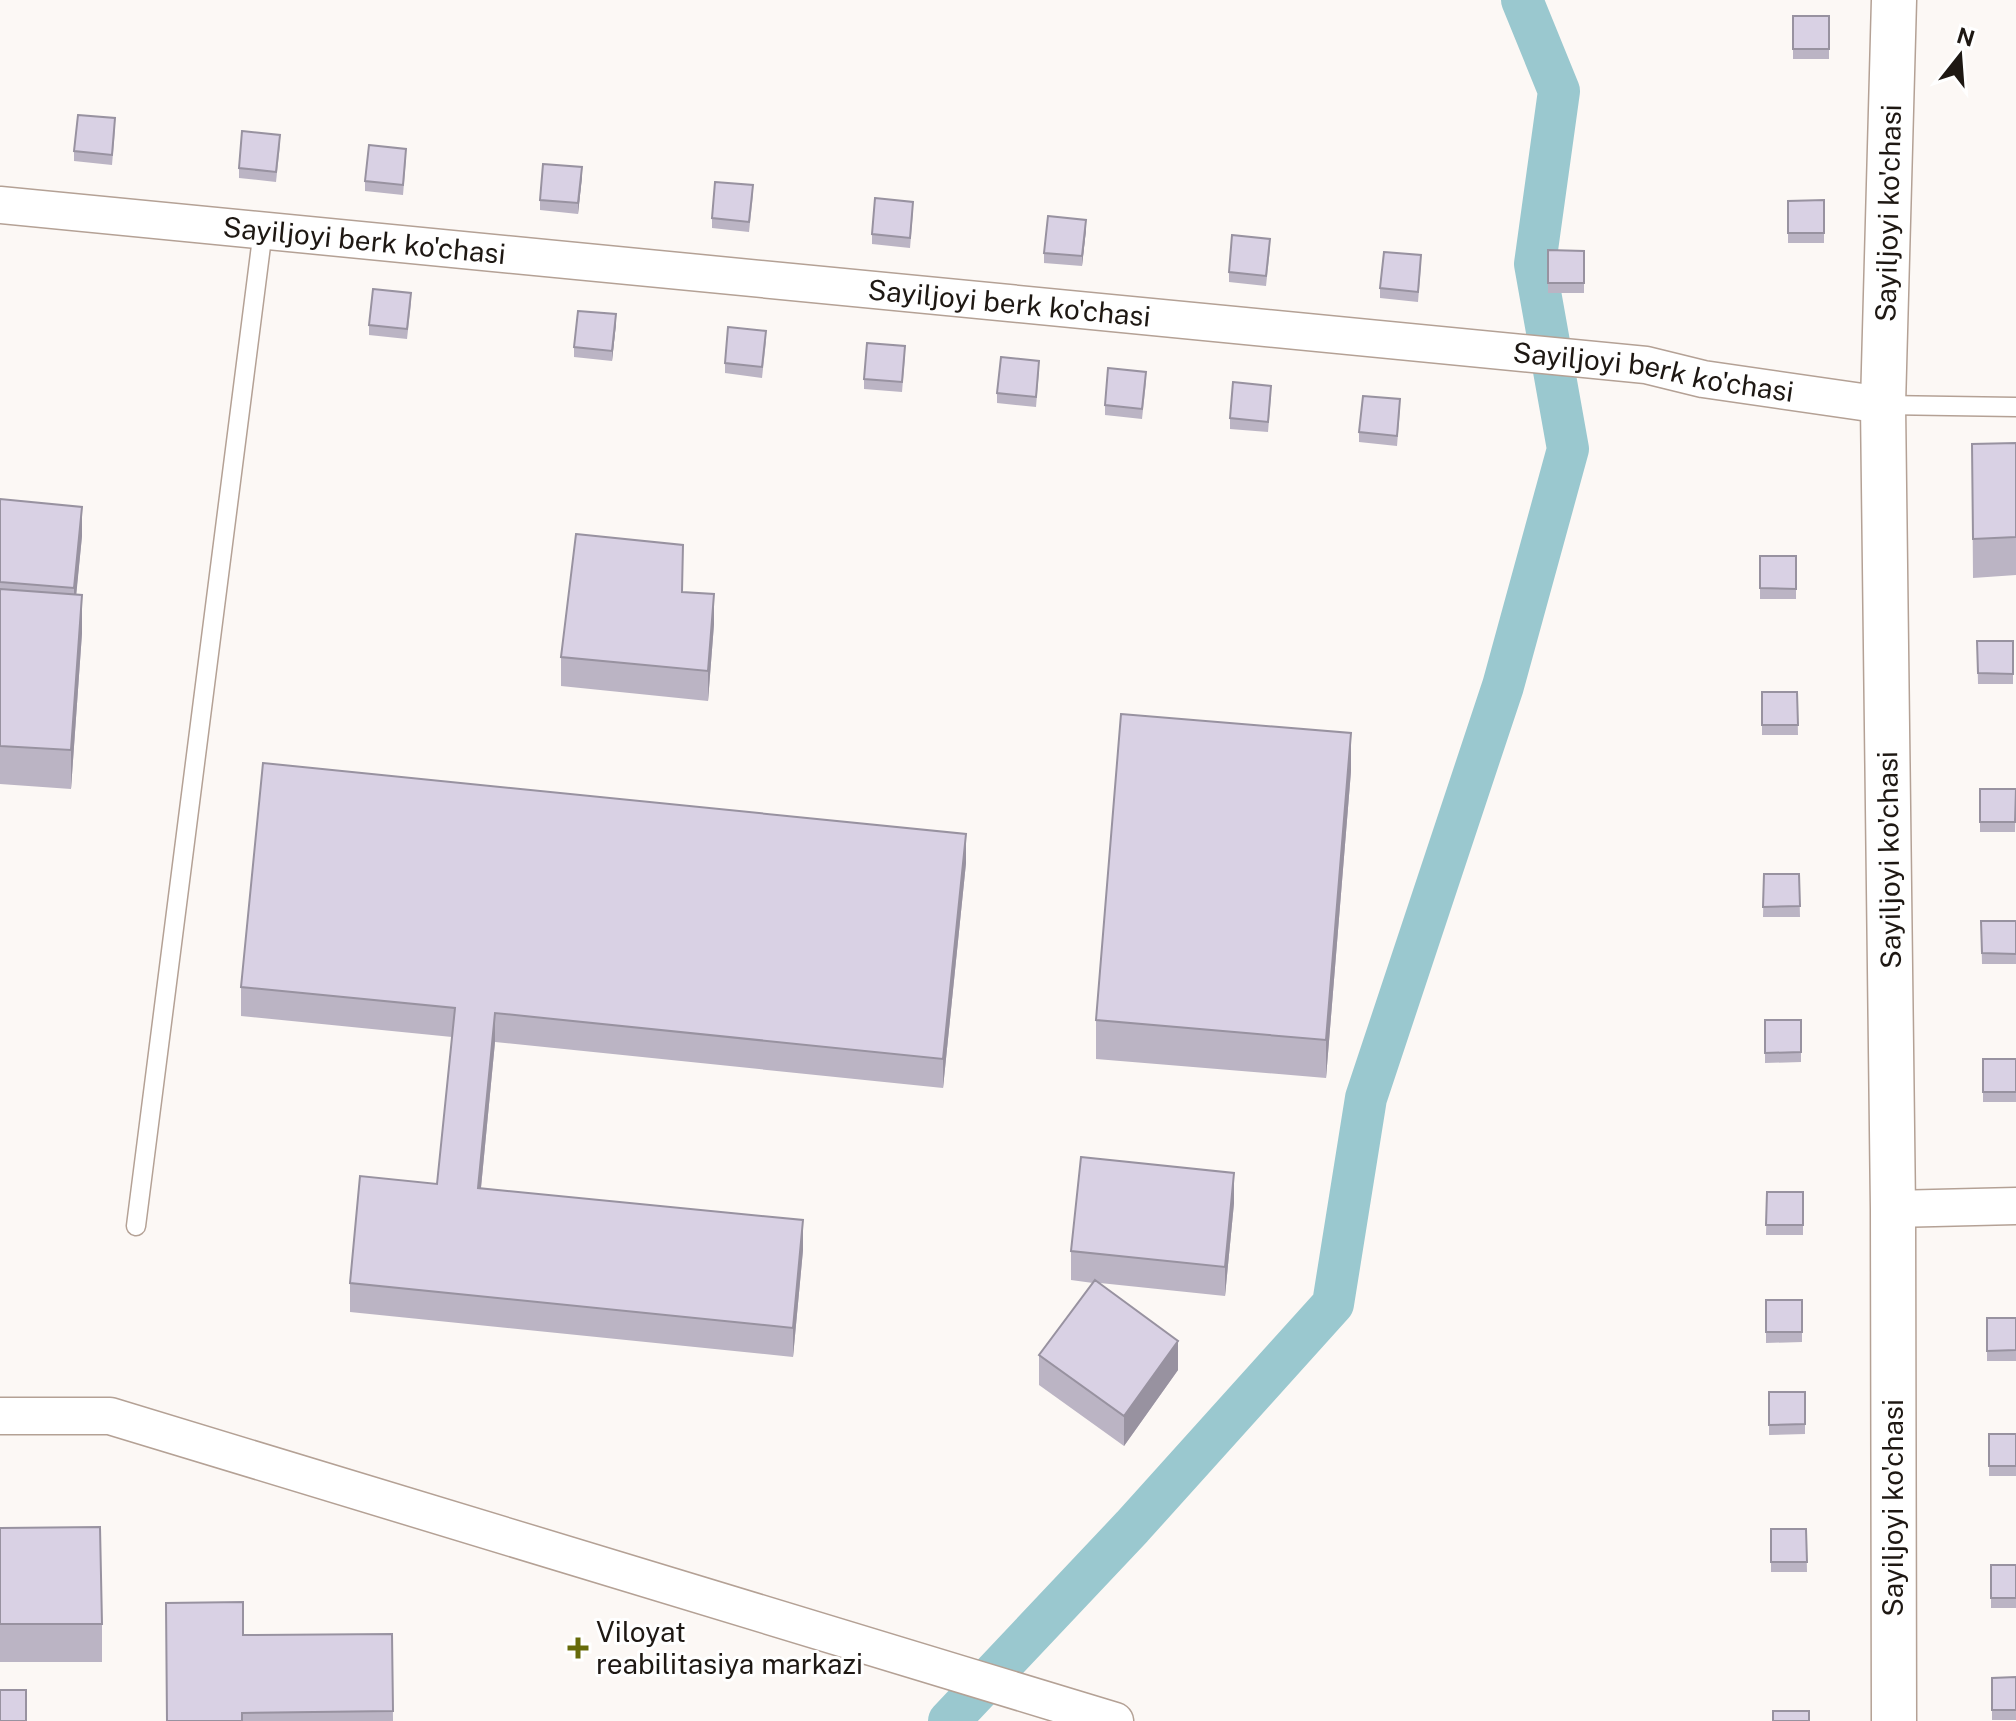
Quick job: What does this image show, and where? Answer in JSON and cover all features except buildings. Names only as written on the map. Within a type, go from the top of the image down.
[{"type":"main road","name":"Sayiljoyi ko'chasi","points":[[1894,0],[1883,405],[1893,1209],[1894,1721]]},
{"type":"street","name":"Sayiljoyi berk ko'chasi","points":[[0,205],[1497,349],[1646,365],[1703,379],[1883,405]]},
{"type":"street","points":[[1893,1209],[2016,1206]]},
{"type":"street","points":[[0,1416],[110,1416],[1115,1721]]},
{"type":"lane","points":[[136,1226],[263,230]]},
{"type":"lane","name":"Sayiljoyi berk ko'chasi","points":[[1883,405],[2016,407]]},
{"type":"waterway","points":[[949,1721],[1132,1527],[1333,1304],[1366,1098],[1503,686],[1568,449],[1535,264],[1559,91],[1522,0]]},
{"type":"place","name":"Viloyat reabilitasiya markazi","points":[[578,1648]]}]
